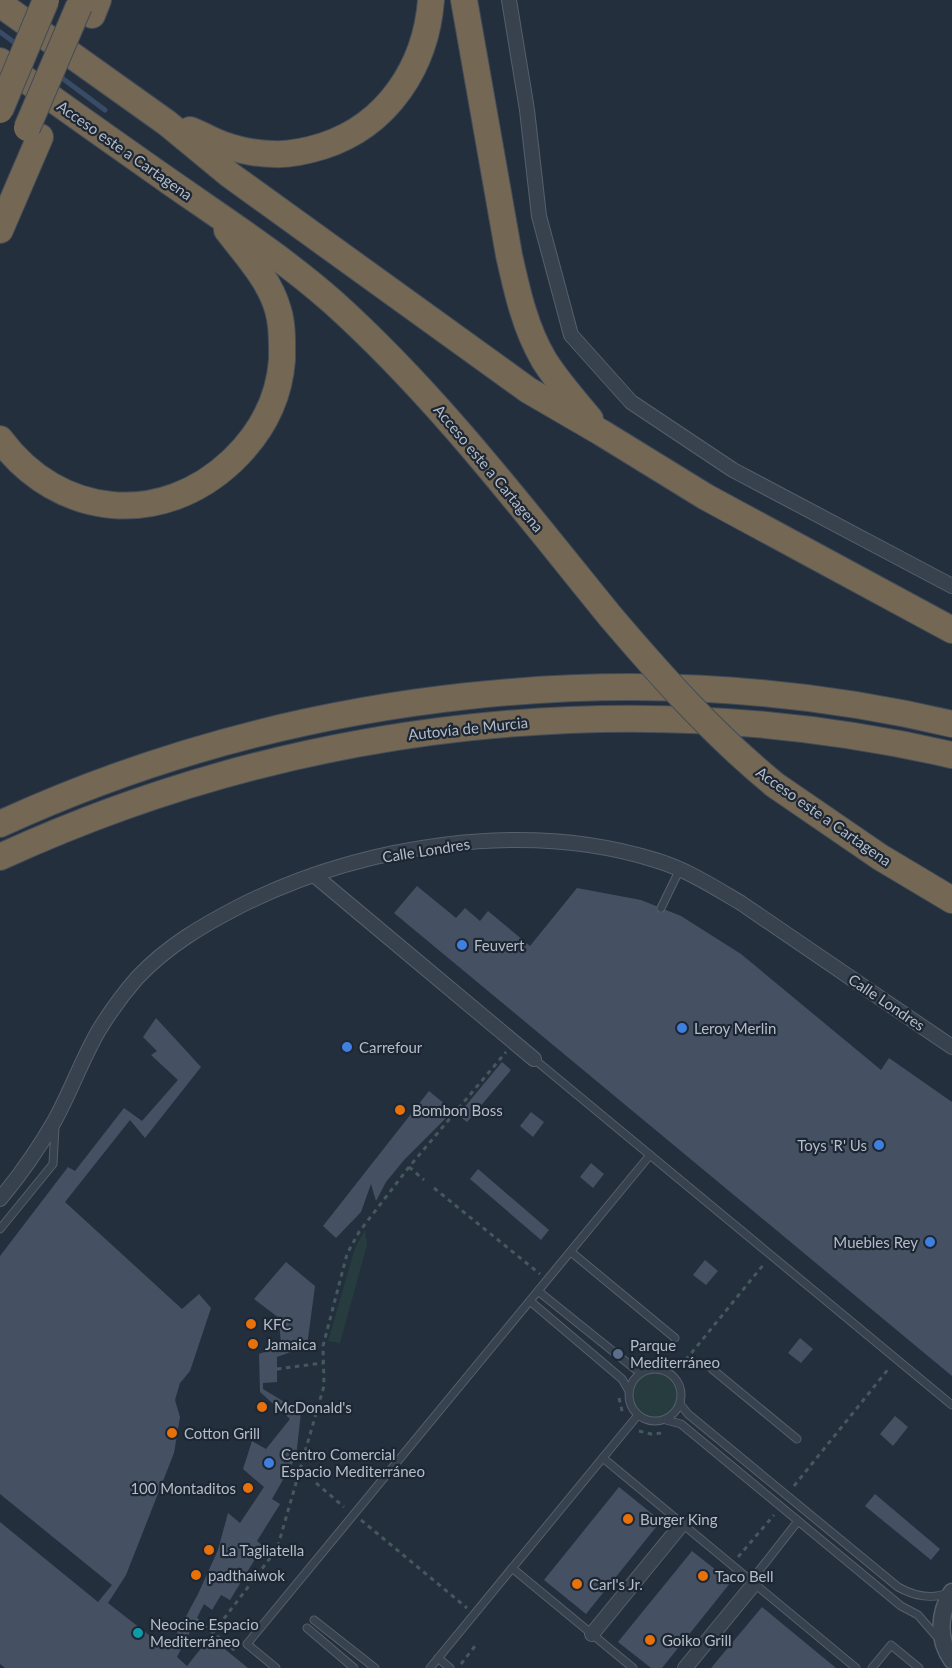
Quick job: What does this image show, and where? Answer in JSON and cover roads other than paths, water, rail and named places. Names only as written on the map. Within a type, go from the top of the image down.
[{"type":"highway","points":[[0,110],[46,0]]},
{"type":"highway","points":[[167,123],[197,133],[222,145],[249,152],[275,154],[306,151],[335,142],[364,127],[386,109],[404,85],[419,56],[430,25],[432,0]]},
{"type":"highway","points":[[465,0],[518,296],[529,329],[544,360],[602,433]]},
{"type":"highway","points":[[0,4],[167,123],[230,175],[528,390],[706,497],[952,630]]},
{"type":"highway","points":[[0,230],[34,132],[88,5]]},
{"type":"highway","name":"Acceso este a Cartagena","points":[[0,61],[291,267],[333,302],[408,374],[470,443],[659,674],[744,760],[775,785],[880,857],[952,900]]},
{"type":"highway","points":[[0,189],[34,132]]},
{"type":"highway","points":[[0,439],[32,473],[56,489],[86,501],[115,507],[146,505],[176,498],[225,468],[247,447],[262,426],[281,377],[282,345],[279,310],[265,280],[215,213]]},
{"type":"highway","name":"Autovía de Murcia","points":[[0,824],[88,786],[156,762],[206,748],[368,710],[483,694],[572,688],[707,690],[844,704],[952,724]]},
{"type":"highway","name":"Autovía de Murcia","points":[[0,857],[99,814],[213,777],[374,740],[456,728],[572,719],[706,720],[840,734],[952,755]]},
{"type":"street","points":[[510,0],[527,110],[539,216],[571,335],[631,402],[733,470],[952,586]]},
{"type":"street","name":"Calle Londres","points":[[0,1199],[31,1160],[56,1118],[99,1030],[117,1003],[138,977],[186,935],[264,894],[314,874],[378,857],[450,844],[518,840],[559,842],[622,851],[680,869],[741,903],[952,1047]]},
{"type":"street","points":[[314,874],[534,1059]]},
{"type":"street","points":[[592,1634],[682,1524]]},
{"type":"street","points":[[685,1668],[752,1582]]},
{"type":"street","points":[[948,1652],[941,1623],[942,1612],[952,1591]]},
{"type":"lane","points":[[661,908],[680,869]]},
{"type":"lane","points":[[534,1059],[952,1405]]},
{"type":"lane","points":[[0,1229],[52,1164],[56,1118]]},
{"type":"lane","points":[[276,1668],[247,1644],[650,1155]]},
{"type":"lane","points":[[571,1252],[675,1338]]},
{"type":"lane","points":[[538,1291],[635,1369],[642,1372]]},
{"type":"lane","points":[[530,1301],[622,1379],[629,1390]]},
{"type":"lane","points":[[666,1420],[672,1416],[680,1404],[681,1388],[672,1375],[659,1369],[642,1372],[633,1380],[629,1390],[630,1404],[638,1415],[651,1422],[666,1420],[681,1424],[901,1606],[918,1615],[948,1652]]},
{"type":"lane","points":[[712,1369],[797,1439]]},
{"type":"lane","points":[[680,1404],[688,1414],[898,1587],[908,1592],[928,1596],[937,1596],[952,1591]]},
{"type":"lane","points":[[430,1668],[638,1415]]},
{"type":"lane","points":[[603,1458],[856,1668]]},
{"type":"lane","points":[[752,1582],[798,1521]]},
{"type":"lane","points":[[512,1568],[633,1668]]},
{"type":"lane","points":[[314,1620],[375,1668]]},
{"type":"lane","points":[[307,1628],[354,1668]]},
{"type":"lane","points":[[872,1668],[891,1645],[919,1668]]},
{"type":"lane","points":[[438,1658],[450,1668]]},
{"type":"waterway","points":[[0,32],[19,46]]},
{"type":"waterway","points":[[58,75],[105,110]]},
{"type":"place","name":"Feuvert","points":[[462,945]]},
{"type":"place","name":"Leroy Merlin","points":[[682,1028]]},
{"type":"place","name":"Carrefour","points":[[347,1047]]},
{"type":"place","name":"Bombon Boss","points":[[400,1110]]},
{"type":"place","name":"Toys 'R' Us","points":[[879,1145]]},
{"type":"place","name":"Muebles Rey","points":[[930,1242]]},
{"type":"place","name":"KFC","points":[[251,1324]]},
{"type":"place","name":"Jamaica","points":[[253,1344]]},
{"type":"place","name":"Parque Mediterráneo","points":[[618,1354]]},
{"type":"place","name":"McDonald's","points":[[262,1407]]},
{"type":"place","name":"Cotton Grill","points":[[172,1433]]},
{"type":"place","name":"Centro Comercial Espacio Mediterráneo","points":[[269,1463]]},
{"type":"place","name":"100 Montaditos","points":[[248,1488]]},
{"type":"place","name":"Burger King","points":[[628,1519]]},
{"type":"place","name":"La Tagliatella","points":[[209,1550]]},
{"type":"place","name":"padthaiwok","points":[[196,1575]]},
{"type":"place","name":"Taco Bell","points":[[703,1576]]},
{"type":"place","name":"Carl's Jr.","points":[[577,1584]]},
{"type":"place","name":"Neocine Espacio Mediterráneo","points":[[138,1633]]},
{"type":"place","name":"Goiko Grill","points":[[650,1640]]}]
